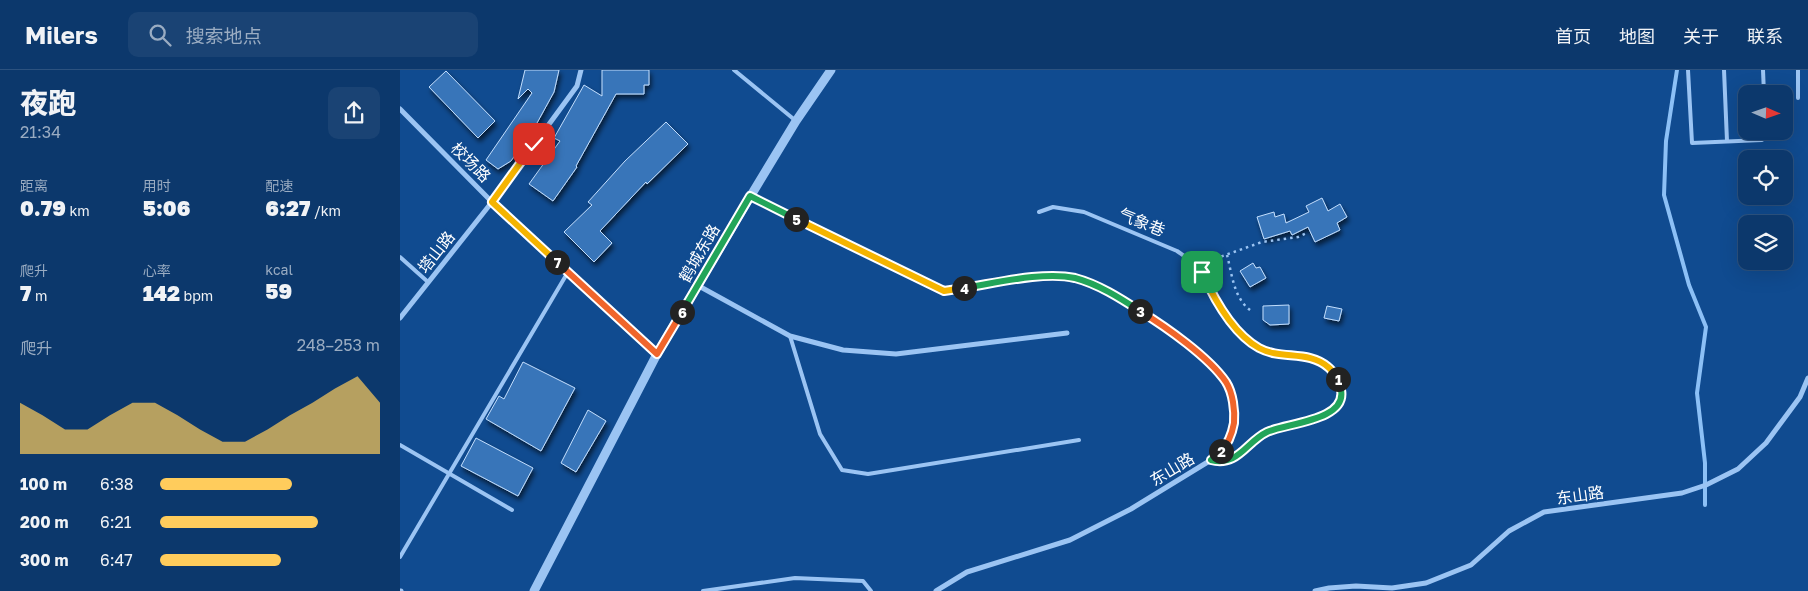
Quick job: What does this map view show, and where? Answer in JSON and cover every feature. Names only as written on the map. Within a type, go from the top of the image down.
[{"type":"street","name":"塔山路","points":[[400,318],[492,202],[576,86],[581,70]]},
{"type":"street","name":"鹤城东路","points":[[534,591],[657,354],[750,196],[831,70]]},
{"type":"street","name":"校场路","points":[[400,109],[492,202],[657,354]]},
{"type":"street","name":"东山路","points":[[750,196],[944,291],[1044,276],[1064,276],[1101,288],[1164,326],[1209,363],[1226,383],[1233,400],[1234,419],[1232,433],[1226,446],[1211,460],[1131,509],[1070,540],[967,572],[936,591]]},
{"type":"street","points":[[697,285],[790,336],[843,350],[896,354],[1067,333]]},
{"type":"street","name":"东山路","points":[[1314,591],[1356,586],[1392,588],[1426,583],[1471,565],[1510,531],[1544,512],[1682,492],[1706,485],[1738,469],[1766,443],[1800,396],[1808,378]]},
{"type":"lane","points":[[734,70],[796,122]]},
{"type":"lane","points":[[1688,70],[1692,144],[1762,140]]},
{"type":"lane","points":[[1724,70],[1727,141]]},
{"type":"lane","points":[[1762,70],[1763,85]]},
{"type":"lane","points":[[1798,70],[1798,98]]},
{"type":"lane","name":"气象巷","points":[[1039,212],[1053,207],[1084,212],[1165,244],[1190,258],[1197,265],[1223,310],[1244,337],[1260,349],[1280,355],[1310,357],[1328,367],[1340,382],[1342,395],[1340,402],[1320,418],[1275,428],[1263,434],[1235,458],[1228,461],[1219,462],[1211,460]]},
{"type":"lane","points":[[400,257],[428,282]]},
{"type":"lane","points":[[400,558],[568,272]]},
{"type":"lane","points":[[790,336],[820,434],[842,470],[868,474],[1079,440]]},
{"type":"lane","points":[[400,445],[512,510]]},
{"type":"lane","points":[[703,591],[795,578],[863,581],[872,591]]},
{"type":"path","points":[[1197,265],[1262,242],[1298,238],[1307,233]]},
{"type":"path","points":[[1227,254],[1242,303],[1253,312]]},
{"type":"building","points":[[525,70],[559,70],[554,92],[537,123],[511,161],[498,169],[486,160],[532,93],[528,89],[518,99]]},
{"type":"building","points":[[602,70],[649,70],[649,85],[644,85],[644,94],[616,94],[577,167],[553,201],[529,184],[560,141],[554,138],[584,85],[602,96]]},
{"type":"building","points":[[446,71],[495,121],[478,138],[429,87]]},
{"type":"building","points":[[666,122],[688,144],[647,184],[646,182],[600,231],[612,243],[594,262],[564,232],[592,205],[588,202],[625,161]]},
{"type":"building","points":[[1322,198],[1328,211],[1340,204],[1347,217],[1337,223],[1340,230],[1315,242],[1308,227],[1292,235],[1290,231],[1264,239],[1257,217],[1274,212],[1275,217],[1284,214],[1286,223],[1309,212],[1306,206]]},
{"type":"building","points":[[1253,263],[1256,268],[1260,267],[1266,278],[1250,287],[1240,271]]},
{"type":"building","points":[[1289,305],[1289,324],[1270,325],[1263,320],[1263,306]]},
{"type":"building","points":[[1327,306],[1342,309],[1339,321],[1324,318]]},
{"type":"building","points":[[523,362],[575,388],[541,451],[486,419],[499,396],[504,399]]},
{"type":"building","points":[[588,410],[606,421],[576,472],[561,463]]},
{"type":"building","points":[[476,438],[533,468],[518,496],[461,466]]},
{"type":"waterway","points":[[1677,70],[1666,141],[1664,195],[1689,285],[1706,327],[1697,393],[1705,463],[1705,505]]},
{"type":"route","points":[[534,144],[492,202],[657,354],[750,196],[944,291],[1044,276],[1064,276],[1101,288],[1164,326],[1209,363],[1226,383],[1233,400],[1234,419],[1232,433],[1226,446],[1211,460],[1219,462],[1228,461],[1235,458],[1263,434],[1275,428],[1320,418],[1340,402],[1342,395],[1340,382],[1328,367],[1310,357],[1280,355],[1260,349],[1244,337],[1232,324],[1214,297],[1202,272]]}]
